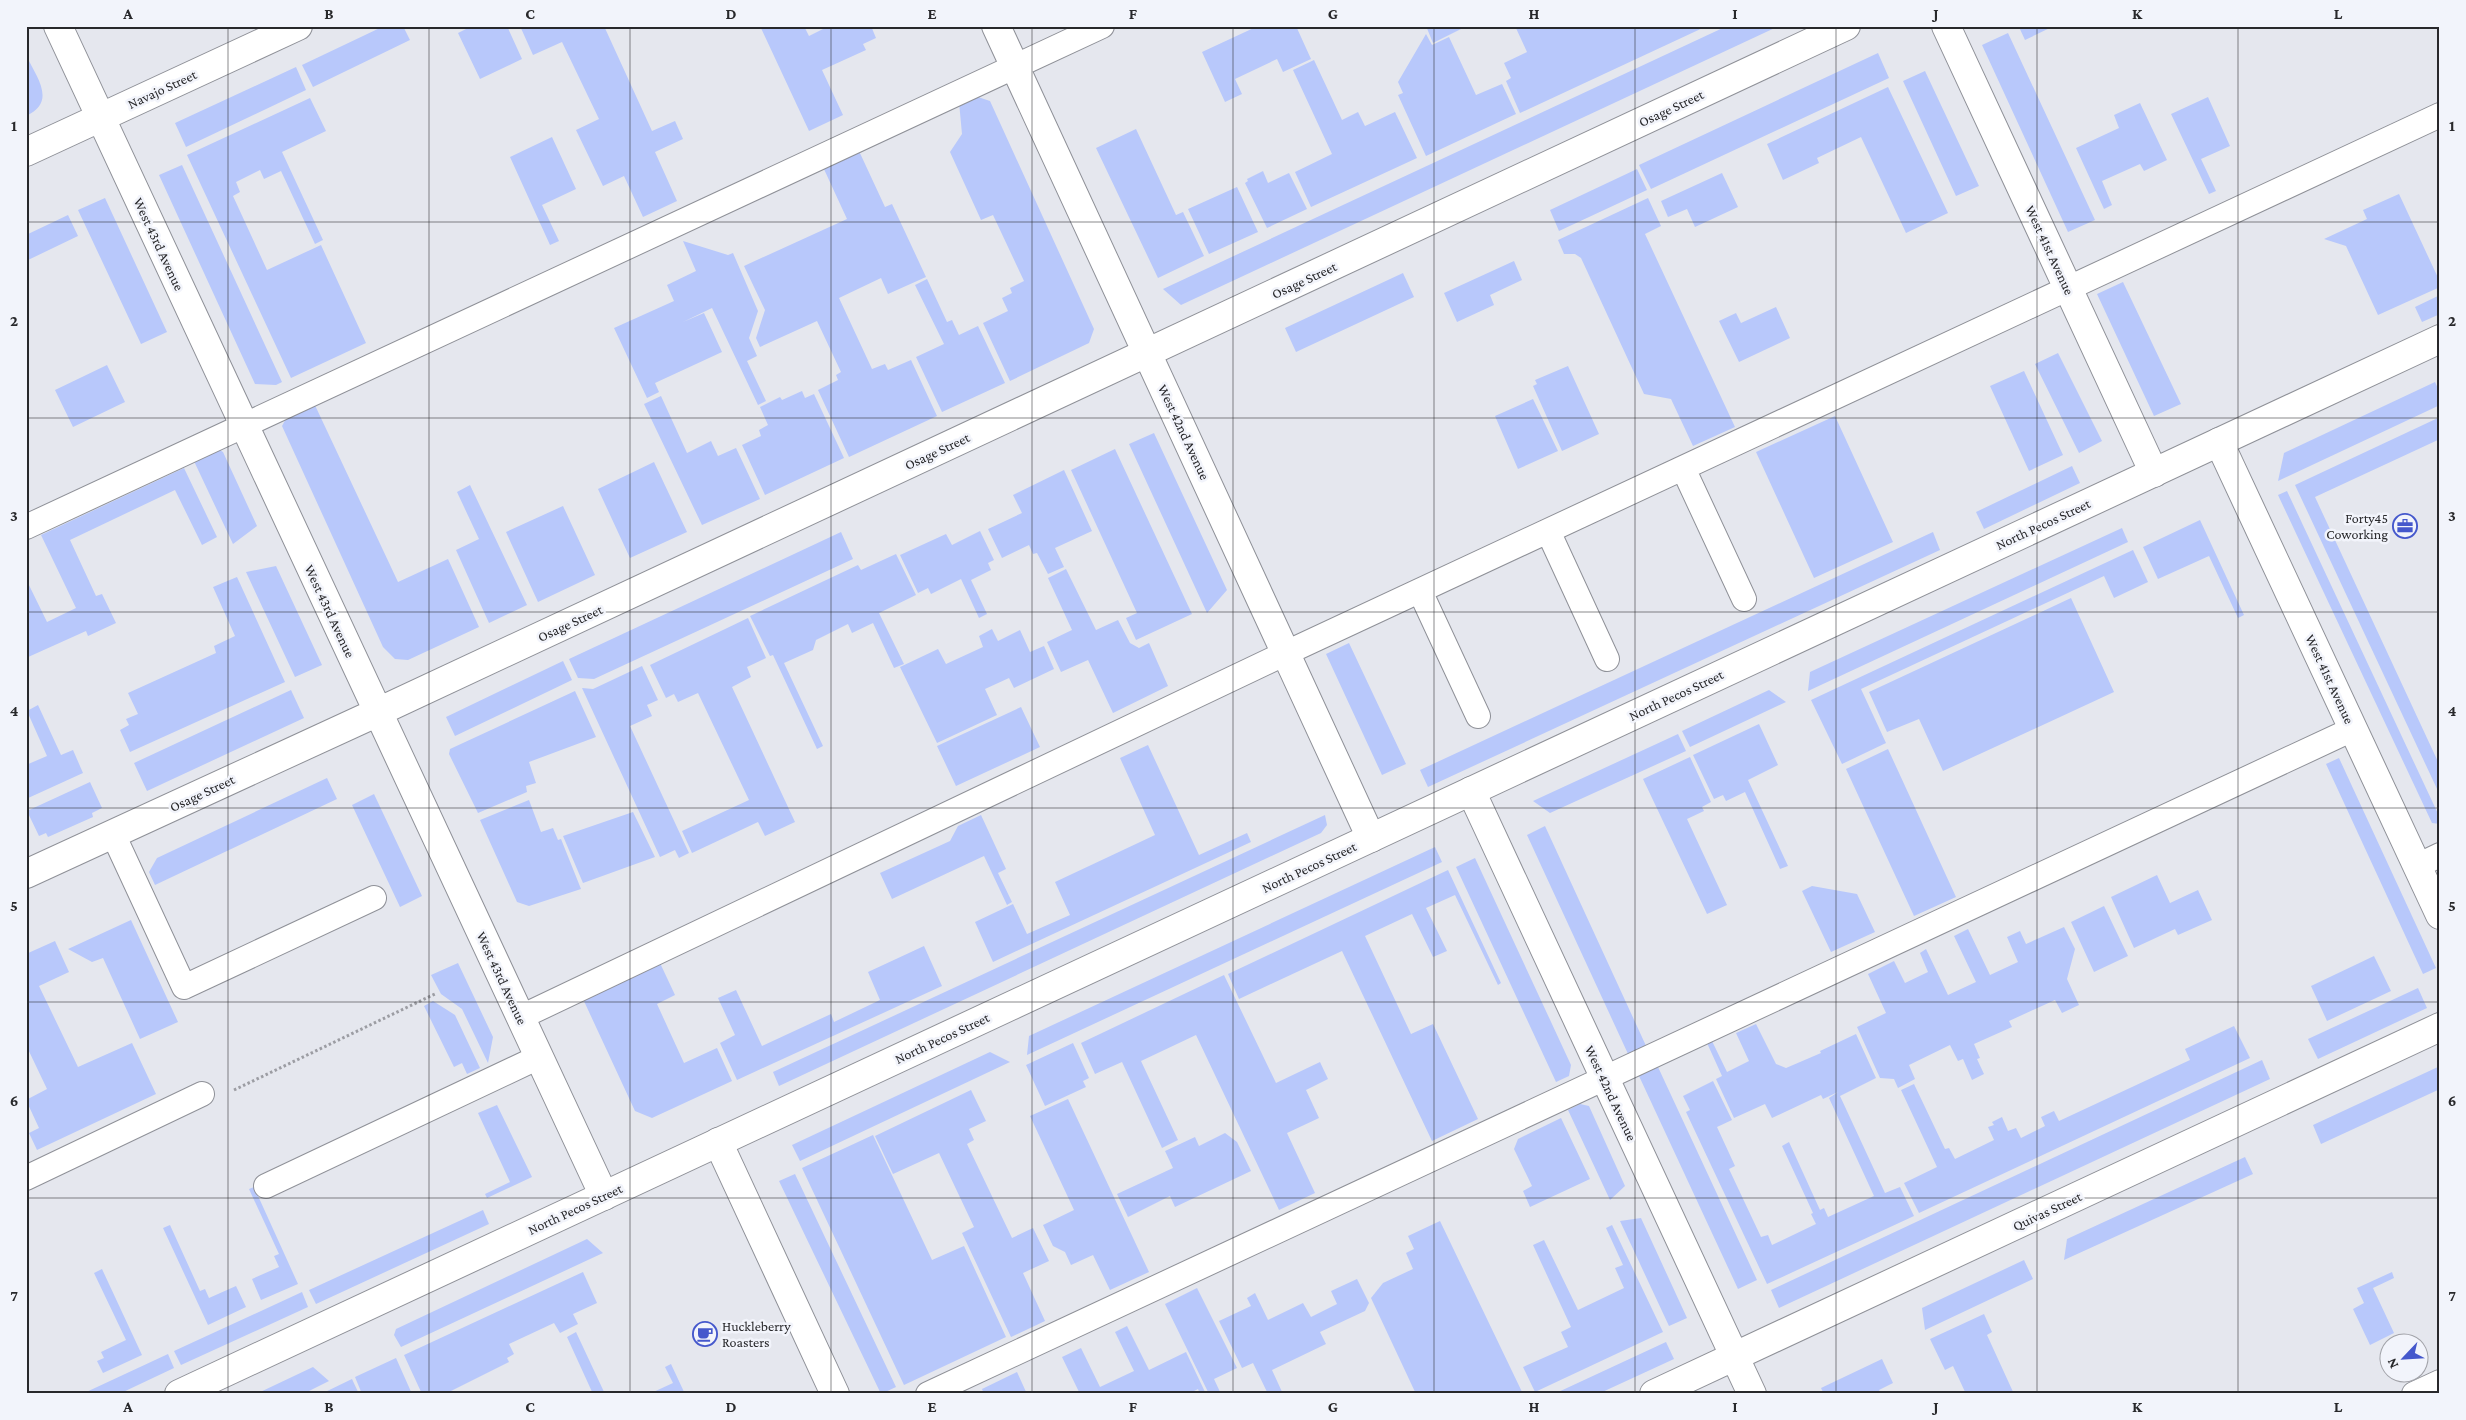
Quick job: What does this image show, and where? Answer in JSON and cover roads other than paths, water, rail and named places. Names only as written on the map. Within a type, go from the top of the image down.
[{"type":"street","name":"West 43rd Avenue","points":[[58,26],[604,1196]]},
{"type":"street","name":"Navajo Street","points":[[26,152],[298,26]]},
{"type":"street","name":"West 42nd Avenue","points":[[996,26],[1371,838]]},
{"type":"street","name":"Osage Street","points":[[26,874],[378,712],[1846,26]]},
{"type":"street","name":"West 41st Avenue","points":[[1946,26],[2154,473]]},
{"type":"street","name":"North Pecos Street","points":[[179,1394],[2440,340]]},
{"type":"street","name":"West 41st Avenue","points":[[2219,442],[2353,729],[2428,861],[2440,915]]},
{"type":"street","name":"West 42nd Avenue","points":[[1471,791],[1752,1394]]},
{"type":"street","name":"Quivas Street","points":[[1654,1394],[2440,1028]]},
{"type":"street","points":[[718,1142],[835,1394]]},
{"type":"lane","points":[[26,526],[1102,26]]},
{"type":"lane","points":[[520,1017],[1286,653],[2440,115]]},
{"type":"lane","points":[[1683,468],[1744,599]]},
{"type":"lane","points":[[1548,531],[1607,659]]},
{"type":"lane","points":[[1420,591],[1478,716]]},
{"type":"lane","points":[[928,1394],[2353,729]]},
{"type":"lane","points":[[113,834],[184,987],[374,898]]},
{"type":"lane","points":[[266,1186],[539,1057]]},
{"type":"lane","points":[[26,1178],[202,1094]]},
{"type":"lane","points":[[2414,1394],[2440,1382]]},
{"type":"place","name":"Forty45 Coworking","points":[[2405,526]]},
{"type":"place","name":"Huckleberry Roasters","points":[[705,1334]]}]
